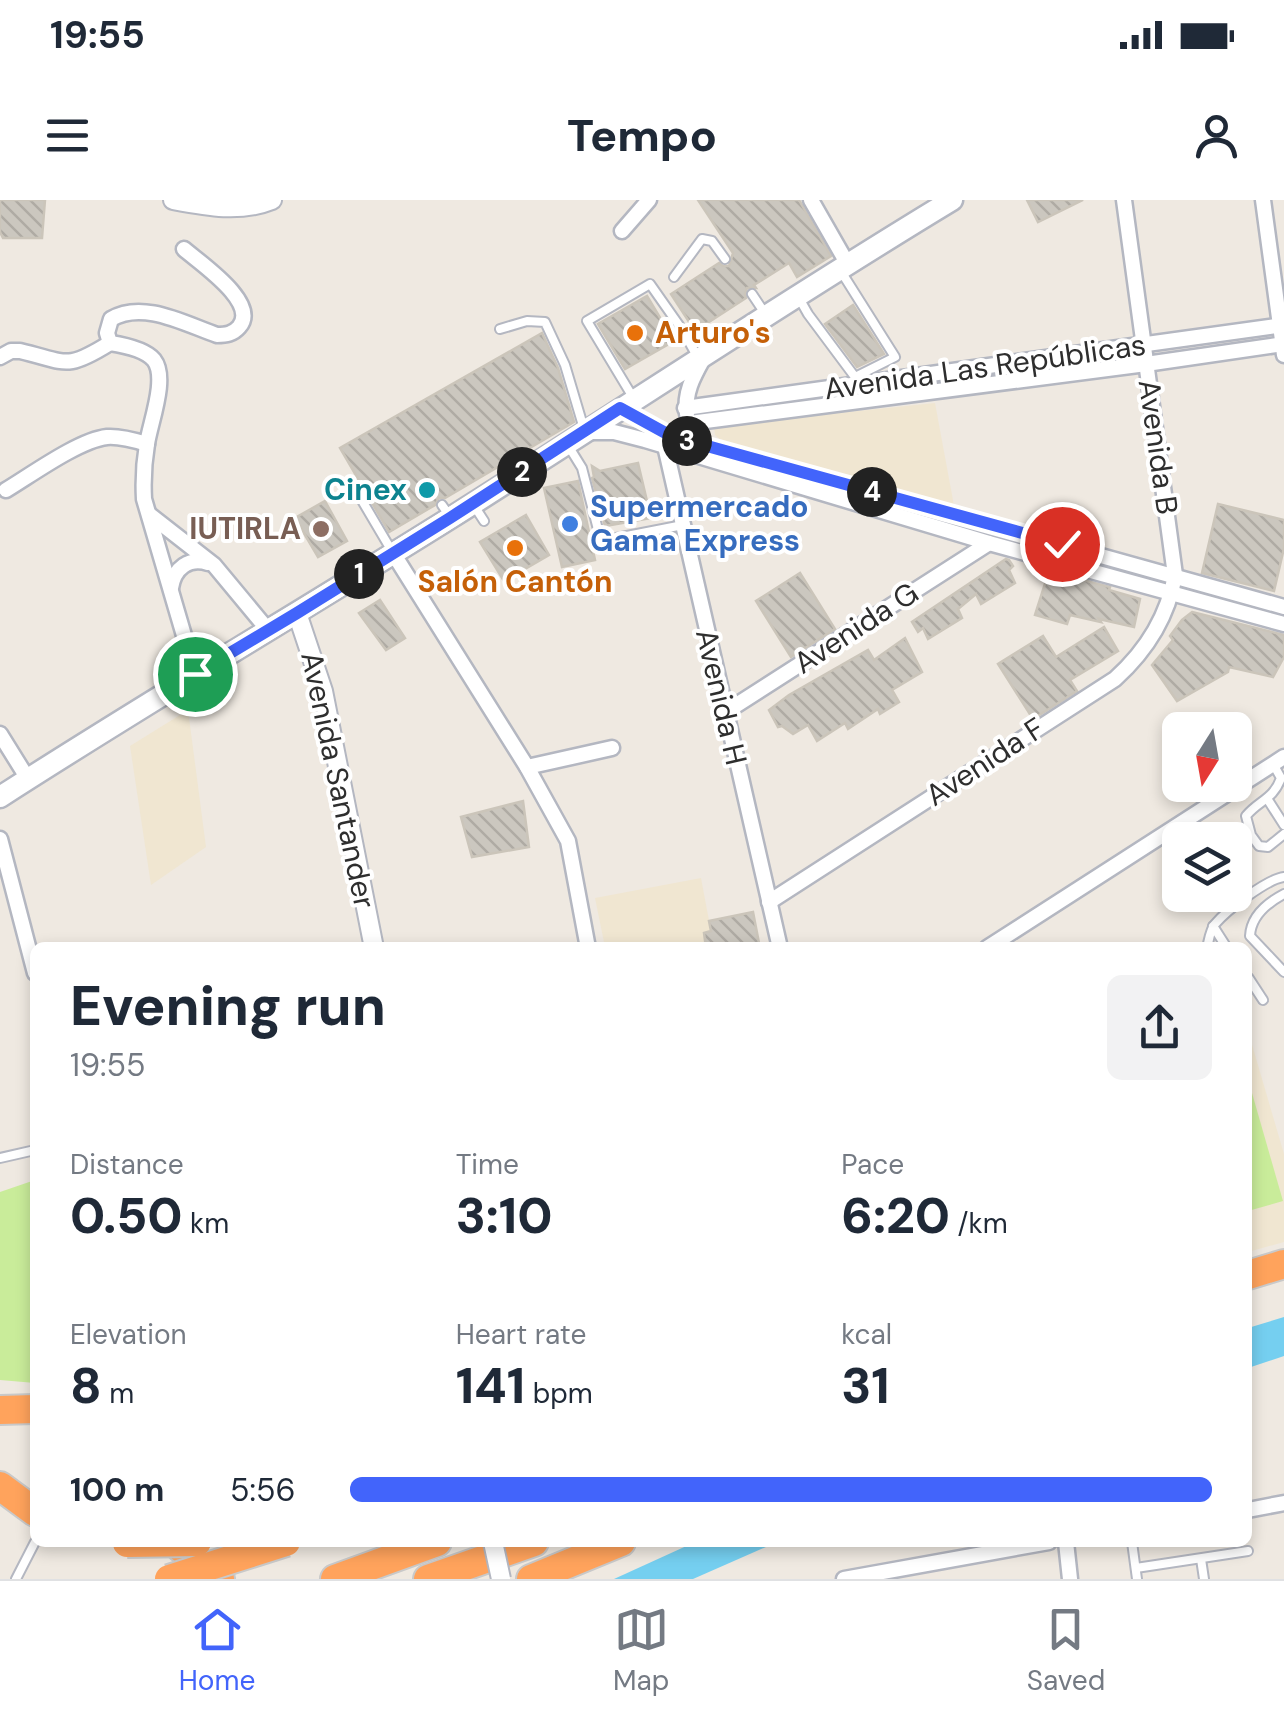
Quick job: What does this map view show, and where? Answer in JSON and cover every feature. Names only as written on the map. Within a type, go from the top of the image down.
[{"type":"highway","points":[[1252,1274],[1284,1264]]},
{"type":"highway","points":[[1252,1294],[1284,1284]]},
{"type":"highway","points":[[0,1410],[30,1409]]},
{"type":"highway","points":[[0,1486],[30,1508]]},
{"type":"highway","points":[[172,1579],[184,1547]]},
{"type":"highway","points":[[188,1547],[220,1579]]},
{"type":"highway","points":[[249,1547],[263,1579]]},
{"type":"highway","points":[[172,1579],[271,1547]]},
{"type":"highway","points":[[334,1579],[423,1547]]},
{"type":"highway","points":[[428,1579],[520,1547]]},
{"type":"highway","points":[[532,1579],[610,1547]]},
{"type":"main road","points":[[0,797],[392,553],[446,511],[478,512],[578,435],[952,200]]},
{"type":"street","points":[[172,200],[248,208],[272,200]]},
{"type":"street","points":[[622,231],[649,200]]},
{"type":"street","points":[[811,200],[843,266]]},
{"type":"street","name":"Avenida B","points":[[1124,200],[1175,575],[1172,594]]},
{"type":"street","points":[[1263,200],[1284,347]]},
{"type":"street","points":[[110,343],[108,322],[129,311],[143,311],[217,335],[226,335],[242,324],[244,312],[231,289],[184,249]]},
{"type":"street","name":"Avenida Las Repúblicas","points":[[688,416],[1282,325]]},
{"type":"street","points":[[0,358],[20,350],[68,363],[110,343],[154,360],[158,370],[156,401],[147,444],[144,500],[195,674]]},
{"type":"street","name":"Avenida Las Repúblicas","points":[[688,416],[1284,347]]},
{"type":"street","points":[[703,357],[690,384],[688,416],[714,449]]},
{"type":"street","points":[[627,404],[671,436],[1284,607]]},
{"type":"street","points":[[578,435],[614,432],[988,543],[1284,624]]},
{"type":"street","points":[[6,490],[88,442],[108,437],[147,444]]},
{"type":"street","name":"Avenida H","points":[[665,446],[779,942]]},
{"type":"street","points":[[150,514],[214,564],[268,630]]},
{"type":"street","points":[[988,543],[994,525]]},
{"type":"street","name":"Avenida G","points":[[724,713],[988,543]]},
{"type":"street","points":[[392,553],[527,767],[568,841],[587,942]]},
{"type":"street","points":[[170,588],[172,578],[185,563],[199,560],[214,564]]},
{"type":"street","name":"Avenida F","points":[[769,902],[1115,679],[1150,641],[1172,594]]},
{"type":"street","name":"Avenida Santander","points":[[297,613],[323,692],[373,942]]},
{"type":"street","points":[[0,734],[28,779]]},
{"type":"street","points":[[527,767],[612,748]]},
{"type":"street","points":[[996,942],[1278,760]]},
{"type":"street","points":[[0,839],[30,955]]},
{"type":"street","points":[[1252,1509],[1284,1503]]},
{"type":"street","points":[[494,1547],[501,1579]]},
{"type":"street","points":[[844,1579],[1019,1547]]},
{"type":"street","points":[[1067,1547],[1070,1579]]},
{"type":"street","points":[[938,1561],[940,1579]]},
{"type":"lane","points":[[674,278],[702,239],[712,241],[726,258]]},
{"type":"lane","points":[[797,294],[855,377],[895,356],[843,266]]},
{"type":"lane","points":[[627,404],[587,320],[650,284],[703,357]]},
{"type":"lane","points":[[752,294],[766,315]]},
{"type":"lane","points":[[500,328],[527,321],[545,322],[565,364],[582,468],[601,540],[683,525]]},
{"type":"lane","points":[[357,492],[392,553]]},
{"type":"lane","points":[[1278,760],[1281,778],[1276,790],[1246,816],[1258,846],[1268,847],[1284,834]]},
{"type":"lane","points":[[1268,800],[1284,825]]},
{"type":"lane","points":[[1207,942],[1213,926],[1263,884],[1284,877]]},
{"type":"lane","points":[[1284,894],[1262,909],[1250,926],[1250,936],[1284,972]]},
{"type":"lane","points":[[1213,926],[1223,942]]},
{"type":"lane","points":[[1252,984],[1263,1000]]},
{"type":"lane","points":[[0,1158],[30,1151]]},
{"type":"lane","points":[[16,1579],[32,1547]]},
{"type":"lane","points":[[1133,1547],[1136,1579]]},
{"type":"lane","points":[[1136,1568],[1248,1551]]},
{"type":"lane","points":[[1201,1558],[1204,1579]]},
{"type":"shaded area","points":[[935,403],[955,511],[726,445],[715,435],[714,426]]},
{"type":"shaded area","points":[[188,710],[206,847],[151,885],[130,746]]},
{"type":"shaded area","points":[[701,878],[713,942],[604,942],[595,898]]},
{"type":"shaded area","points":[[1252,1045],[1284,1154],[1284,1242],[1252,1251]]},
{"type":"green space","points":[[1252,1093],[1283,1201],[1252,1210]]},
{"type":"green space","points":[[30,1182],[30,1383],[0,1380],[0,1192]]},
{"type":"water","points":[[1284,1317],[1284,1356],[1252,1367],[1252,1327]]},
{"type":"water","points":[[684,1547],[766,1547],[693,1579],[614,1579]]},
{"type":"building","points":[[0,200],[45,200],[42,238],[3,238]]},
{"type":"building","points":[[698,200],[799,200],[831,256],[797,277],[789,263],[754,285],[756,288],[747,288],[746,298],[695,331],[671,294],[719,263],[729,266],[733,253]]},
{"type":"building","points":[[1027,200],[1083,200],[1038,222]]},
{"type":"building","name":"Arturo's","points":[[647,296],[674,341],[625,369],[598,324]]},
{"type":"building","points":[[853,305],[884,354],[857,367],[825,324]]},
{"type":"building","points":[[542,333],[558,368],[574,422],[439,498],[435,505],[389,532],[340,448]]},
{"type":"building","points":[[638,463],[651,518],[605,526],[592,466],[600,471]]},
{"type":"building","name":"Supermercado Gama Express","points":[[578,481],[595,560],[562,567],[544,488]]},
{"type":"building","name":"IUTIRLA","points":[[325,501],[347,541],[318,557],[295,518]]},
{"type":"building","points":[[1218,504],[1284,520],[1284,548],[1274,591],[1202,573]]},
{"type":"building","name":"Salón Cantón","points":[[526,515],[549,555],[504,581],[480,542]]},
{"type":"building","points":[[1006,559],[1013,566],[1009,570],[1015,583],[981,604],[976,594],[958,609],[962,618],[928,639],[923,628],[918,632],[912,622]]},
{"type":"building","points":[[1049,571],[1140,599],[1134,627],[1070,615],[1067,624],[1035,615]]},
{"type":"building","points":[[800,573],[835,629],[791,657],[756,601]]},
{"type":"building","points":[[380,600],[405,638],[386,650],[359,613]]},
{"type":"building","points":[[1192,612],[1284,635],[1284,657],[1273,677],[1229,667],[1228,672],[1177,701],[1152,665],[1173,640],[1170,636],[1182,620]]},
{"type":"building","points":[[1104,627],[1118,651],[1070,680],[1077,691],[1033,719],[998,664],[1043,636],[1056,657]]},
{"type":"building","points":[[905,638],[922,672],[892,690],[899,702],[880,714],[878,709],[848,729],[845,723],[817,741],[808,725],[793,734],[778,727],[769,710],[789,695],[868,650],[874,660]]},
{"type":"building","points":[[523,801],[529,847],[472,857],[461,817]]},
{"type":"building","points":[[753,912],[759,942],[705,942],[704,933],[711,931],[709,921]]},
{"type":"place","name":"Arturo's","points":[[635,333]]},
{"type":"place","name":"Cinex","points":[[427,490]]},
{"type":"place","name":"Supermercado Gama Express","points":[[570,524]]},
{"type":"place","name":"IUTIRLA","points":[[321,529]]},
{"type":"place","name":"Salón Cantón","points":[[515,548]]},
{"type":"route","points":[[195,674],[450,518],[620,408],[671,436],[1062,544]]}]
